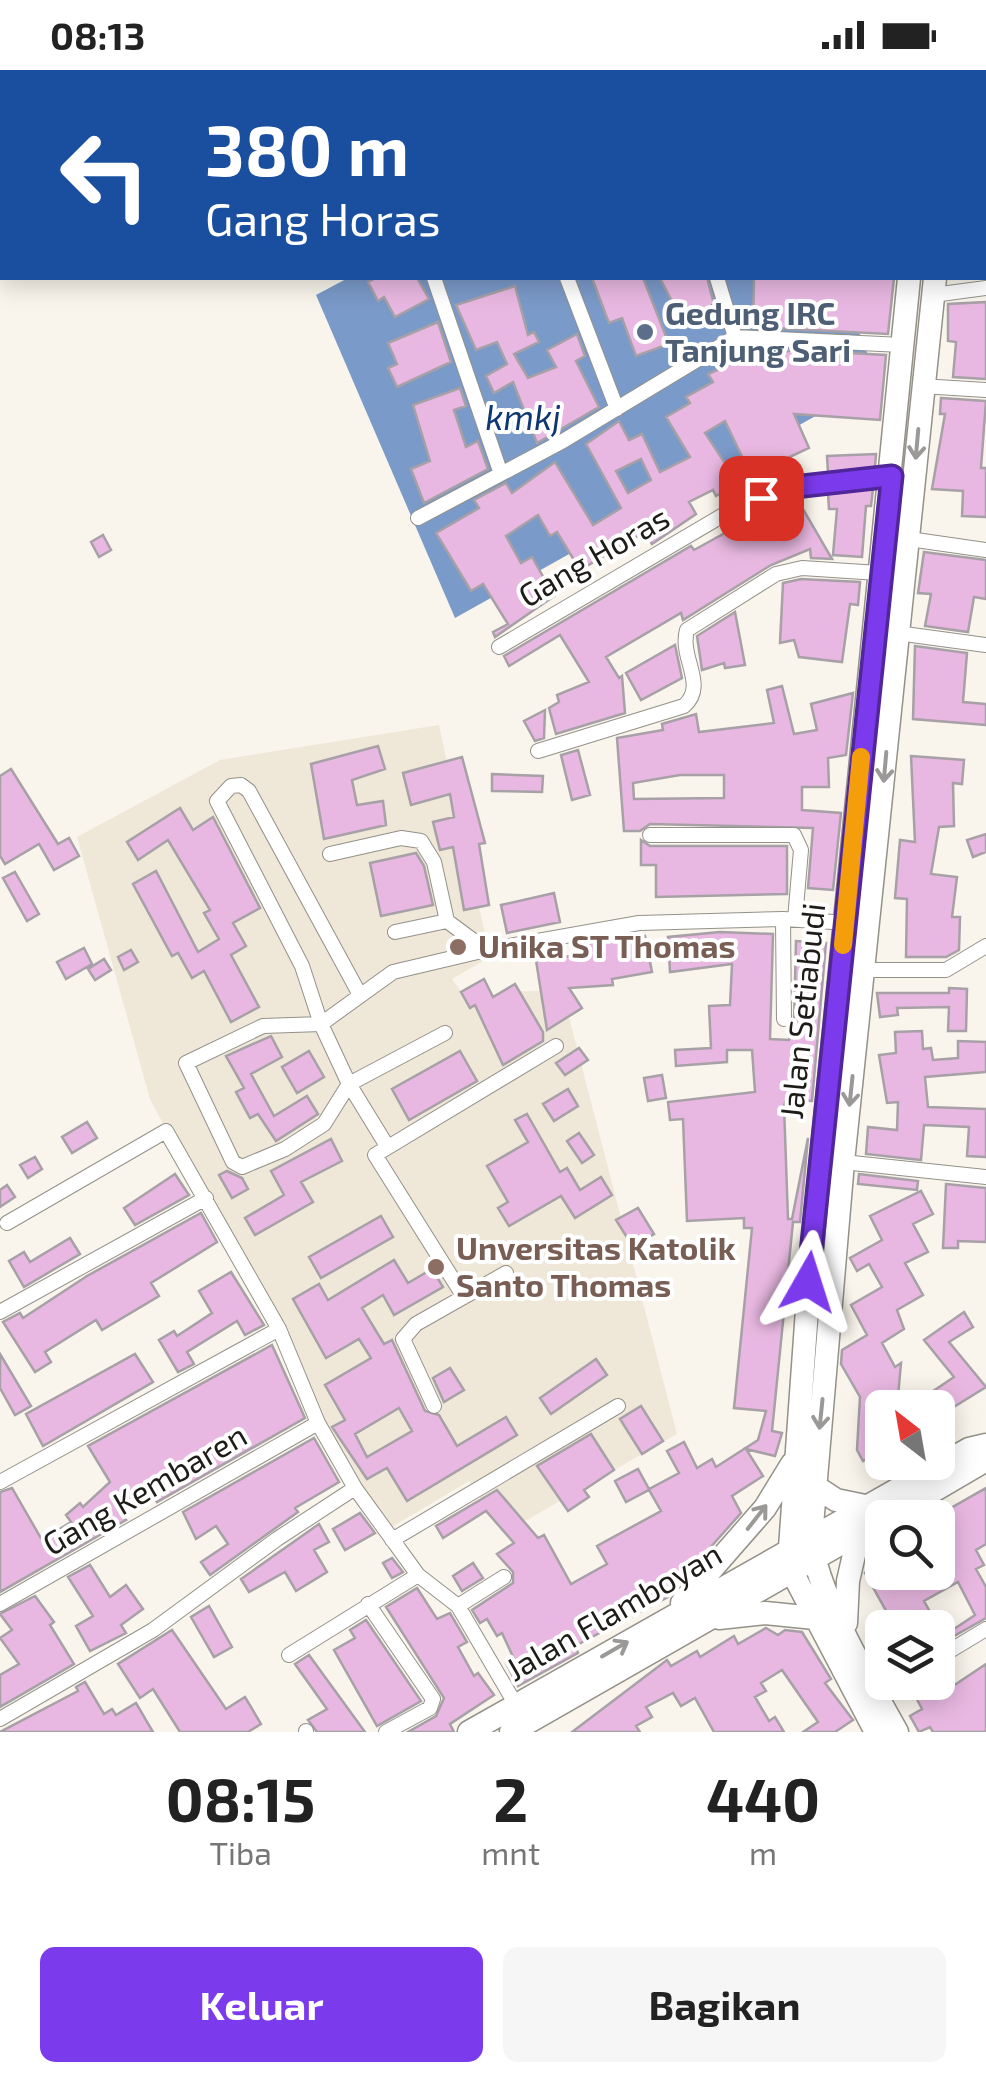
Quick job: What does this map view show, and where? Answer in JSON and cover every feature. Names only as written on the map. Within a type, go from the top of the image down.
[{"type":"main road","name":"Jalan Setiabudi","points":[[876,1732],[815,1618],[801,1553],[796,1458],[808,1282],[909,280]]},
{"type":"main road","name":"Jalan Setiabudi","points":[[865,1658],[801,1553],[813,1485],[836,1284],[843,1162],[934,286]]},
{"type":"main road","points":[[884,532],[909,540]]},
{"type":"main road","points":[[808,1282],[836,1284]]},
{"type":"main road","points":[[899,1500],[969,1449],[986,1445]]},
{"type":"main road","points":[[670,1617],[765,1508],[796,1458]]},
{"type":"main road","points":[[907,1500],[986,1460]]},
{"type":"main road","points":[[813,1485],[836,1500],[865,1510]]},
{"type":"main road","points":[[801,1553],[865,1521]]},
{"type":"main road","points":[[801,1553],[859,1533],[865,1527]]},
{"type":"main road","points":[[846,1631],[848,1581],[859,1533]]},
{"type":"main road","name":"Jalan Flamboyan","points":[[511,1732],[670,1617],[801,1553]]},
{"type":"main road","name":"Jalan Flamboyan","points":[[470,1732],[516,1706],[579,1681],[705,1620],[801,1553]]},
{"type":"main road","points":[[705,1620],[765,1613],[815,1618]]},
{"type":"main road","name":"Jalan Setiabudi","points":[[890,1700],[897,1732]]},
{"type":"street","points":[[435,280],[501,474]]},
{"type":"street","points":[[568,280],[616,409]]},
{"type":"street","points":[[719,280],[735,338]]},
{"type":"street","points":[[934,286],[986,288]]},
{"type":"street","points":[[418,518],[735,338],[902,345]]},
{"type":"street","points":[[921,386],[986,390]]},
{"type":"street","name":"Gang Horas","points":[[499,647],[730,511],[794,487],[892,476]]},
{"type":"street","points":[[909,540],[986,550]]},
{"type":"street","points":[[538,751],[684,706],[694,697],[696,688],[684,644],[687,630],[776,574],[802,568],[879,573]]},
{"type":"street","points":[[897,633],[986,645]]},
{"type":"street","points":[[360,995],[249,791],[240,785],[231,786],[217,801],[302,966],[349,1084],[387,1146]]},
{"type":"street","points":[[650,834],[794,835],[801,850],[789,919],[784,1020]]},
{"type":"street","points":[[330,854],[401,838],[421,841],[434,862],[447,922],[486,950]]},
{"type":"street","points":[[445,1033],[349,1084],[324,1124],[285,1149],[242,1166],[230,1158],[187,1071],[188,1062],[263,1026],[322,1024],[393,972],[486,950],[639,923],[789,919],[870,925]]},
{"type":"street","points":[[395,932],[447,922]]},
{"type":"street","points":[[864,970],[946,970],[986,946]]},
{"type":"street","points":[[464,1297],[375,1159],[387,1146],[556,1046]]},
{"type":"street","points":[[8,1223],[162,1130],[206,1198],[279,1329],[318,1423],[355,1488],[418,1574],[458,1606],[516,1706]]},
{"type":"street","points":[[843,1162],[986,1177]]},
{"type":"street","points":[[0,1312],[206,1198]]},
{"type":"street","points":[[434,1406],[403,1339],[416,1324],[506,1273]]},
{"type":"street","points":[[0,1482],[279,1329]]},
{"type":"street","points":[[392,1540],[618,1406]]},
{"type":"street","name":"Gang Kembaren","points":[[0,1604],[318,1423]]},
{"type":"street","points":[[0,1720],[153,1630],[276,1539],[355,1488]]},
{"type":"street","points":[[289,1655],[418,1574]]},
{"type":"street","points":[[458,1606],[504,1577]]},
{"type":"street","points":[[368,1604],[433,1699],[430,1708],[386,1732]]},
{"type":"street","points":[[955,1648],[986,1629]]},
{"type":"shaded area","name":"Unversitas Katolik Santo Thomas","points":[[439,725],[490,957],[452,979],[469,1002],[507,992],[562,990],[677,1434],[504,1533],[469,1481],[380,1534],[150,1099],[77,837],[220,760]]},
{"type":"water","name":"kmkj","points":[[344,280],[839,280],[878,381],[455,618],[316,295]]},
{"type":"building","points":[[418,280],[429,299],[395,317],[384,297],[378,301],[368,282]]},
{"type":"building","points":[[593,280],[644,280],[669,344],[636,356],[622,318],[609,323]]},
{"type":"building","points":[[661,280],[708,280],[714,304],[682,321]]},
{"type":"building","points":[[754,280],[894,280],[888,334],[753,327]]},
{"type":"building","points":[[515,286],[528,335],[534,332],[539,342],[514,354],[528,378],[556,367],[547,350],[577,334],[585,356],[576,361],[599,407],[537,443],[513,382],[494,393],[486,376],[507,364],[497,342],[476,350],[456,305]]},
{"type":"building","points":[[986,302],[986,379],[953,377],[956,342],[948,341],[948,304]]},
{"type":"building","points":[[438,322],[451,362],[397,387],[388,368],[397,364],[388,343]]},
{"type":"building","points":[[792,350],[886,355],[880,420],[794,414],[809,448],[779,462],[784,469],[756,486],[725,421],[705,433],[738,483],[716,496],[713,490],[689,502],[696,514],[652,544],[645,532],[580,570],[557,532],[550,536],[538,515],[506,536],[521,563],[532,557],[554,596],[495,637],[493,632],[508,624],[483,584],[471,591],[436,533],[479,508],[474,500],[506,483],[512,493],[555,462],[593,525],[621,508],[586,444],[619,421],[629,440],[642,434],[660,472],[690,457],[666,417],[690,403],[686,397],[713,382],[708,374],[760,351],[763,357]],"holes":[[[641,459],[651,480],[628,493],[616,471]]]},
{"type":"building","points":[[460,388],[466,406],[454,410],[466,447],[478,441],[488,469],[424,503],[411,469],[430,461],[413,405]]},
{"type":"building","points":[[941,398],[986,401],[981,468],[986,468],[986,517],[962,516],[963,491],[932,489],[945,414],[940,414]]},
{"type":"building","points":[[876,454],[875,467],[828,473],[827,456]]},
{"type":"building","points":[[873,489],[871,506],[866,506],[862,557],[833,555],[837,509],[829,509],[828,494]]},
{"type":"building","points":[[796,497],[832,559],[811,558],[810,549],[771,565],[683,620],[681,613],[606,657],[619,678],[622,676],[625,713],[556,734],[549,708],[559,702],[557,695],[589,682],[560,635],[509,666],[504,656],[691,546],[694,550],[723,534],[737,520]]},
{"type":"building","points":[[103,535],[111,550],[99,557],[91,542]]},
{"type":"building","points":[[924,552],[986,560],[986,599],[974,597],[968,632],[925,626],[931,594],[918,593]]},
{"type":"building","points":[[801,579],[860,582],[858,605],[850,604],[842,662],[799,657],[794,640],[780,643],[783,583]]},
{"type":"building","points":[[735,612],[745,665],[725,668],[724,663],[702,670],[697,636]]},
{"type":"building","points":[[675,645],[682,678],[641,700],[626,673]]},
{"type":"building","points":[[915,646],[967,653],[963,702],[986,704],[986,725],[913,719]]},
{"type":"building","points":[[782,686],[794,734],[817,730],[811,704],[853,693],[846,755],[828,758],[829,787],[802,787],[802,810],[841,813],[833,890],[808,888],[813,828],[650,824],[640,831],[624,831],[617,738],[663,730],[662,724],[696,714],[699,732],[774,723],[767,690]],"holes":[[[680,775],[724,775],[724,798],[634,799],[633,783]]]},
{"type":"building","points":[[545,710],[544,738],[535,741],[524,721]]},
{"type":"building","points":[[378,746],[385,769],[352,780],[357,805],[383,801],[386,825],[324,839],[311,764]]},
{"type":"building","points":[[578,750],[590,795],[572,800],[561,755]]},
{"type":"building","points":[[911,756],[964,760],[962,784],[953,783],[954,826],[939,827],[931,874],[957,877],[952,917],[960,917],[959,950],[946,957],[906,957],[907,899],[895,898],[900,840],[915,842]]},
{"type":"building","points":[[462,757],[485,843],[479,844],[489,905],[464,910],[453,847],[440,850],[433,822],[454,817],[450,794],[411,805],[403,773]]},
{"type":"building","points":[[11,769],[58,844],[69,838],[79,856],[54,870],[39,844],[5,864],[0,856],[0,776]]},
{"type":"building","points":[[492,774],[543,776],[542,792],[492,791]]},
{"type":"building","points":[[180,808],[193,830],[213,817],[260,908],[233,923],[246,946],[231,955],[259,1007],[231,1022],[204,971],[192,978],[178,953],[172,956],[133,884],[156,871],[198,952],[219,939],[204,913],[210,910],[168,840],[138,860],[127,842]]},
{"type":"building","points":[[986,834],[986,852],[973,857],[967,840]]},
{"type":"building","points":[[641,840],[650,846],[787,846],[787,894],[656,897],[656,865],[641,865]]},
{"type":"building","points":[[416,853],[424,866],[433,905],[381,916],[370,863]]},
{"type":"building","points":[[15,872],[39,914],[27,921],[3,878]]},
{"type":"building","points":[[554,893],[560,922],[507,933],[501,905]]},
{"type":"building","points":[[720,932],[773,934],[770,1039],[789,1040],[794,1023],[796,941],[826,943],[812,1101],[786,1100],[784,1106],[788,1219],[792,1219],[808,1138],[800,1222],[793,1222],[772,1431],[782,1433],[775,1456],[746,1449],[763,1476],[732,1496],[741,1513],[701,1558],[681,1569],[685,1576],[668,1597],[575,1646],[578,1653],[518,1686],[506,1663],[514,1659],[502,1633],[497,1636],[487,1619],[480,1623],[472,1610],[513,1583],[513,1572],[497,1554],[514,1543],[486,1511],[443,1538],[436,1526],[497,1490],[538,1538],[544,1535],[571,1584],[607,1564],[597,1546],[661,1511],[649,1490],[626,1502],[615,1481],[638,1469],[649,1489],[679,1473],[667,1451],[684,1442],[697,1468],[712,1459],[716,1467],[758,1440],[766,1411],[734,1408],[752,1228],[744,1228],[744,1218],[687,1221],[683,1119],[670,1120],[668,1102],[755,1092],[752,1050],[727,1050],[727,1062],[676,1066],[675,1050],[711,1048],[709,1006],[730,1005],[732,964],[670,972],[668,937]]},
{"type":"building","points":[[645,936],[652,972],[612,979],[613,985],[569,988],[582,1008],[547,1030],[535,954],[549,951],[550,959],[584,954],[583,944]]},
{"type":"building","points":[[84,948],[92,964],[66,979],[57,962]]},
{"type":"building","points":[[131,950],[138,962],[124,970],[118,957]]},
{"type":"building","points":[[104,959],[111,970],[95,980],[88,969]]},
{"type":"building","points":[[484,979],[493,997],[515,984],[543,1032],[543,1041],[503,1065],[475,1005],[470,1008],[461,992]]},
{"type":"building","points":[[949,988],[967,989],[966,1031],[948,1031],[949,1007],[897,1008],[898,1015],[880,1017],[877,993],[949,993]]},
{"type":"building","points":[[922,1031],[923,1049],[931,1048],[933,1060],[958,1058],[958,1041],[986,1042],[986,1072],[925,1077],[928,1107],[986,1109],[986,1157],[967,1156],[969,1127],[924,1125],[921,1160],[866,1154],[868,1127],[897,1130],[898,1102],[887,1103],[879,1055],[896,1053],[895,1032]]},
{"type":"building","points":[[271,1036],[282,1057],[251,1074],[274,1116],[307,1096],[318,1114],[276,1141],[258,1114],[250,1118],[236,1092],[244,1088],[226,1056]]},
{"type":"building","points":[[579,1048],[588,1060],[565,1075],[556,1063]]},
{"type":"building","points":[[309,1051],[324,1077],[297,1093],[282,1067]]},
{"type":"building","points":[[460,1051],[477,1081],[409,1120],[392,1089]]},
{"type":"building","points":[[662,1075],[666,1098],[648,1101],[644,1078]]},
{"type":"building","points":[[568,1089],[578,1106],[554,1121],[543,1104]]},
{"type":"building","points":[[527,1114],[560,1172],[567,1168],[580,1190],[601,1177],[612,1195],[575,1218],[561,1196],[509,1226],[498,1208],[508,1202],[487,1166],[528,1142],[515,1120]]},
{"type":"building","points":[[87,1122],[97,1138],[72,1153],[62,1137]]},
{"type":"building","points":[[579,1133],[594,1155],[582,1163],[567,1141]]},
{"type":"building","points":[[331,1139],[342,1161],[301,1182],[313,1202],[255,1235],[245,1218],[284,1195],[271,1171]]},
{"type":"building","points":[[35,1157],[42,1169],[28,1178],[20,1165]]},
{"type":"building","points":[[227,1171],[242,1178],[248,1189],[232,1198],[219,1175]]},
{"type":"building","points":[[175,1174],[189,1195],[135,1225],[124,1208]]},
{"type":"building","points":[[859,1174],[918,1181],[917,1190],[858,1184]]},
{"type":"building","points":[[946,1184],[986,1188],[986,1242],[958,1241],[958,1248],[943,1248]]},
{"type":"building","points":[[7,1185],[15,1197],[0,1207],[0,1190]]},
{"type":"building","points":[[921,1191],[933,1214],[913,1224],[928,1252],[905,1263],[923,1295],[897,1310],[904,1329],[882,1343],[895,1367],[901,1363],[899,1390],[865,1390],[863,1461],[857,1450],[860,1397],[841,1364],[842,1350],[867,1335],[851,1305],[882,1287],[869,1264],[857,1271],[850,1258],[882,1240],[870,1216]]},
{"type":"building","points":[[638,1208],[654,1234],[633,1247],[616,1220]]},
{"type":"building","points":[[201,1213],[217,1242],[151,1283],[159,1296],[102,1330],[96,1320],[45,1352],[51,1362],[35,1372],[3,1322],[20,1313],[23,1318],[87,1276]]},
{"type":"building","points":[[381,1216],[393,1237],[321,1278],[309,1257]]},
{"type":"building","points":[[70,1238],[80,1254],[24,1287],[9,1261],[24,1252],[30,1262]]},
{"type":"building","points":[[394,1260],[408,1283],[432,1269],[443,1287],[394,1315],[383,1295],[362,1308],[384,1344],[392,1340],[425,1411],[439,1415],[457,1446],[506,1417],[517,1435],[407,1501],[387,1468],[367,1479],[332,1427],[345,1420],[325,1385],[371,1358],[359,1339],[326,1358],[293,1299],[319,1284],[328,1300]],"holes":[[[399,1408],[412,1431],[367,1457],[355,1434]]]},
{"type":"building","points":[[231,1272],[264,1325],[245,1335],[237,1321],[187,1352],[194,1364],[178,1372],[159,1340],[174,1331],[177,1336],[212,1313],[199,1291]]},
{"type":"building","points":[[964,1312],[973,1327],[949,1342],[986,1387],[955,1406],[955,1390],[935,1390],[954,1377],[924,1340]]},
{"type":"building","points":[[272,1345],[305,1418],[157,1502],[152,1494],[119,1512],[126,1520],[0,1592],[0,1492],[12,1488],[42,1540],[71,1522],[66,1515],[80,1503],[83,1507],[110,1482],[88,1446]]},
{"type":"building","points":[[0,1354],[31,1406],[15,1415],[0,1388]]},
{"type":"building","points":[[135,1354],[153,1382],[43,1446],[26,1414]]},
{"type":"building","points":[[596,1359],[607,1375],[551,1414],[540,1398]]},
{"type":"building","points":[[450,1368],[464,1390],[444,1402],[433,1378]]},
{"type":"building","points":[[641,1406],[663,1441],[642,1454],[620,1419]]},
{"type":"building","points":[[591,1434],[614,1470],[584,1490],[589,1497],[568,1511],[537,1466]]},
{"type":"building","points":[[314,1438],[339,1482],[295,1508],[298,1512],[210,1575],[201,1562],[228,1544],[216,1526],[196,1539],[183,1512]]},
{"type":"building","points":[[986,1488],[986,1544],[976,1550],[984,1565],[976,1569],[986,1587],[986,1618],[955,1635],[955,1628],[975,1615],[958,1582],[955,1584],[955,1506]]},
{"type":"building","points":[[360,1513],[375,1533],[345,1550],[333,1529]]},
{"type":"building","points":[[319,1524],[329,1542],[314,1550],[327,1572],[296,1591],[285,1572],[249,1592],[241,1579]]},
{"type":"building","points":[[392,1558],[403,1572],[392,1578],[383,1563]]},
{"type":"building","points":[[473,1563],[483,1578],[462,1591],[453,1576]]},
{"type":"building","points":[[90,1565],[110,1597],[126,1585],[143,1609],[121,1625],[126,1633],[90,1651],[76,1626],[93,1616],[68,1577]]},
{"type":"building","points":[[417,1588],[437,1619],[450,1613],[467,1642],[458,1647],[474,1676],[478,1673],[494,1695],[450,1724],[454,1732],[408,1732],[436,1716],[444,1698],[386,1607]]},
{"type":"building","points":[[874,1590],[944,1590],[924,1601],[929,1610],[886,1610]]},
{"type":"building","points":[[35,1596],[54,1622],[50,1625],[74,1664],[0,1707],[0,1675],[19,1664],[0,1638],[12,1630],[0,1614]]},
{"type":"building","points":[[209,1606],[232,1647],[214,1657],[191,1617]]},
{"type":"building","points":[[366,1620],[421,1701],[377,1726],[334,1650],[355,1638],[350,1630]]},
{"type":"building","points":[[766,1628],[778,1635],[785,1630],[802,1632],[831,1679],[825,1683],[853,1720],[835,1732],[803,1732],[818,1722],[782,1670],[761,1683],[766,1691],[755,1697],[769,1721],[775,1717],[784,1732],[714,1732],[695,1698],[681,1706],[673,1693],[646,1707],[652,1717],[636,1726],[640,1732],[572,1732],[667,1660],[671,1666],[697,1651],[700,1657],[734,1636],[738,1644]]},
{"type":"building","points":[[172,1630],[226,1709],[245,1697],[261,1724],[248,1732],[180,1732],[153,1689],[140,1698],[118,1664]]},
{"type":"building","points":[[309,1655],[365,1732],[317,1732],[308,1720],[327,1709],[295,1664]]},
{"type":"building","points":[[986,1664],[986,1732],[933,1732],[930,1727],[919,1732],[910,1716],[922,1709],[917,1700],[955,1700],[955,1685]]},
{"type":"building","points":[[85,1682],[104,1714],[112,1709],[116,1715],[136,1703],[153,1732],[0,1732],[78,1691],[76,1687]]},
{"type":"slow traffic","points":[[843,945],[861,757]]},
{"type":"place","name":"Gedung IRC Tanjung Sari","points":[[645,332]]},
{"type":"place","name":"Unika ST Thomas","points":[[458,947]]},
{"type":"place","name":"Unversitas Katolik Santo Thomas","points":[[436,1267]]},
{"type":"route","points":[[761,498],[794,487],[892,476],[808,1282]]}]
